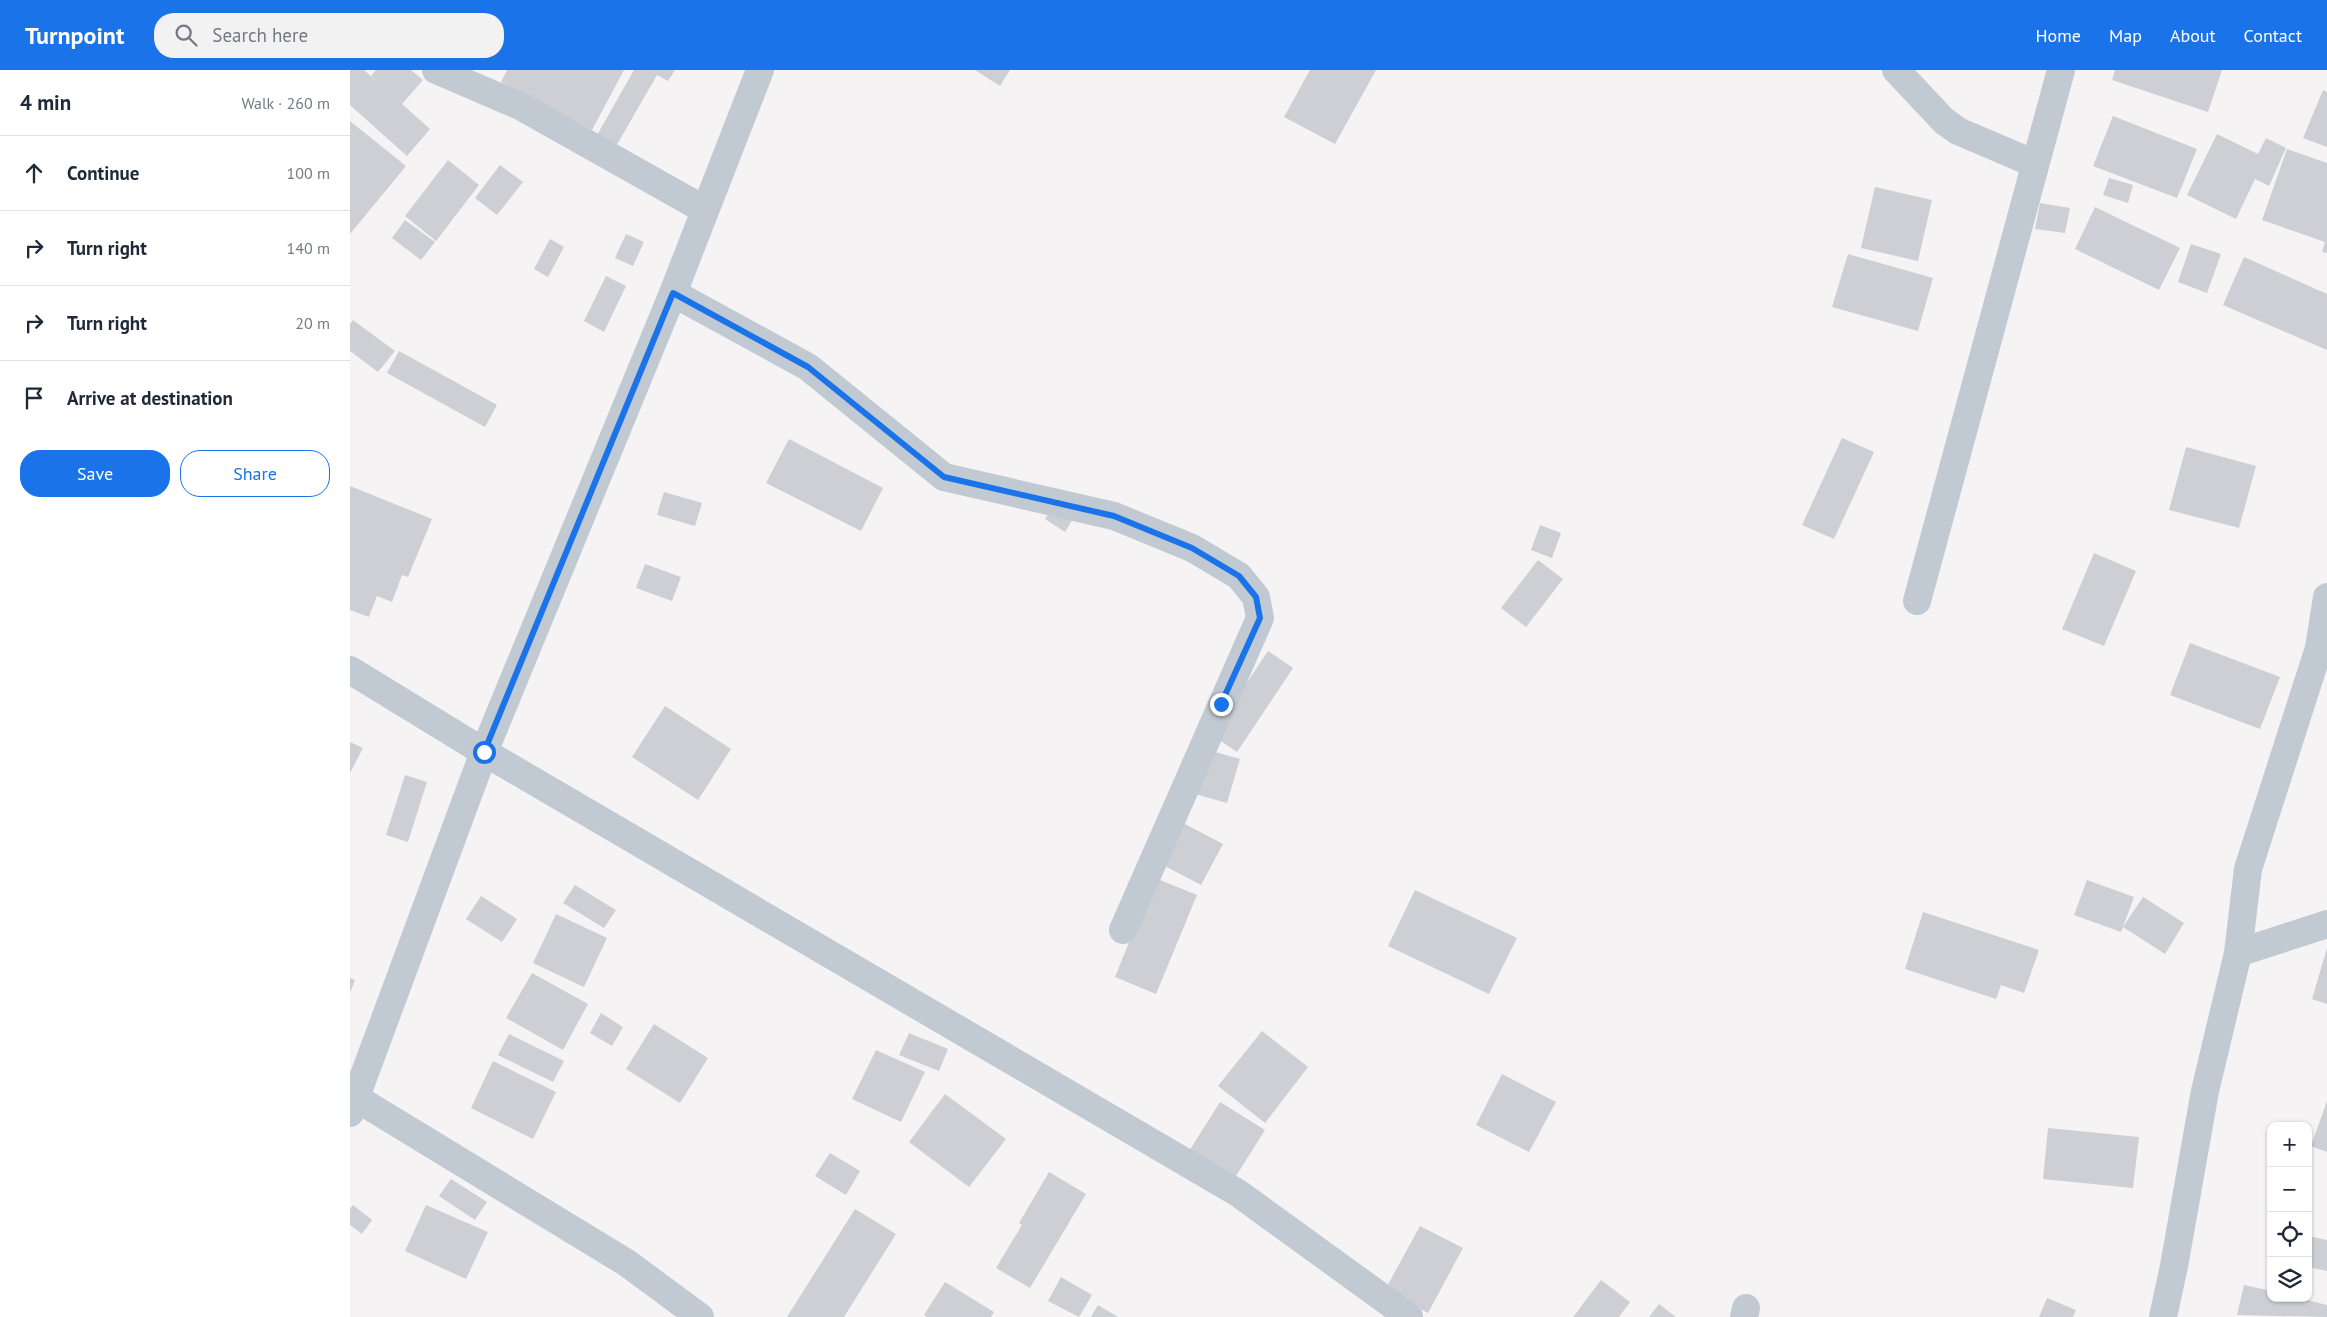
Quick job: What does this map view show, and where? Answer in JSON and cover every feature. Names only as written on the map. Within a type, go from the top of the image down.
[{"type":"street","points":[[436,70],[522,107],[705,210]]},
{"type":"street","points":[[700,1317],[627,1262],[353,1106],[484,752],[673,293],[760,70]]},
{"type":"street","points":[[1896,70],[1944,121],[1958,131],[2035,164]]},
{"type":"street","points":[[1917,601],[2061,70]]},
{"type":"street","points":[[673,293],[808,367],[944,477],[1114,516],[1192,548],[1239,576],[1256,597],[1260,618],[1123,930]]},
{"type":"street","points":[[2163,1317],[2205,1091],[2238,953],[2248,869],[2319,648],[2327,596]]},
{"type":"street","points":[[350,670],[484,752],[1238,1194],[1409,1317]]},
{"type":"street","points":[[2238,953],[2327,924]]},
{"type":"building","points":[[350,70],[364,70],[387,91],[371,76],[376,70],[411,70],[423,80],[402,104],[430,129],[407,156],[350,105]]},
{"type":"building","points":[[507,70],[624,70],[592,130],[501,82]]},
{"type":"building","points":[[634,70],[675,70],[668,81],[657,75],[611,155],[592,144]]},
{"type":"building","points":[[975,70],[1010,70],[1000,86]]},
{"type":"building","points":[[1310,70],[1376,70],[1335,144],[1284,117]]},
{"type":"building","points":[[2115,70],[2222,70],[2208,112],[2112,80]]},
{"type":"building","points":[[2323,90],[2327,92],[2327,147],[2303,138]]},
{"type":"building","points":[[2113,116],[2197,149],[2177,198],[2093,166]]},
{"type":"building","points":[[350,121],[406,166],[350,234]]},
{"type":"building","points":[[2217,134],[2258,154],[2266,138],[2286,148],[2269,186],[2255,179],[2236,219],[2187,195]]},
{"type":"building","points":[[2287,149],[2327,163],[2327,253],[2322,252],[2325,242],[2262,220]]},
{"type":"building","points":[[448,160],[479,185],[436,241],[405,216]]},
{"type":"building","points":[[500,165],[523,182],[497,215],[475,198]]},
{"type":"building","points":[[2109,178],[2133,185],[2128,203],[2103,195]]},
{"type":"building","points":[[1875,187],[1932,200],[1918,261],[1861,248]]},
{"type":"building","points":[[2040,203],[2070,208],[2065,233],[2035,229]]},
{"type":"building","points":[[2095,207],[2180,248],[2159,290],[2075,249]]},
{"type":"building","points":[[405,220],[435,242],[421,260],[392,238]]},
{"type":"building","points":[[626,234],[644,242],[633,266],[615,258]]},
{"type":"building","points":[[550,239],[564,247],[548,277],[534,269]]},
{"type":"building","points":[[2191,244],[2221,254],[2207,293],[2178,282]]},
{"type":"building","points":[[1848,254],[1933,278],[1918,331],[1832,307]]},
{"type":"building","points":[[2244,257],[2327,294],[2327,350],[2223,305]]},
{"type":"building","points":[[606,276],[626,286],[604,332],[584,321]]},
{"type":"building","points":[[353,320],[395,351],[378,372],[350,351],[350,324]]},
{"type":"building","points":[[399,351],[497,405],[485,427],[387,373]]},
{"type":"building","points":[[1842,438],[1874,452],[1834,539],[1802,525]]},
{"type":"building","points":[[789,439],[883,488],[861,531],[766,483]]},
{"type":"building","points":[[2186,447],[2256,466],[2239,528],[2169,510]]},
{"type":"building","points":[[350,486],[432,519],[408,577],[402,575],[392,602],[377,596],[369,617],[350,610]]},
{"type":"building","points":[[664,492],[702,503],[695,526],[657,515]]},
{"type":"building","points":[[1055,504],[1074,517],[1065,532],[1045,519]]},
{"type":"building","points":[[1540,525],[1561,533],[1552,558],[1531,550]]},
{"type":"building","points":[[2094,553],[2136,571],[2104,646],[2062,629]]},
{"type":"building","points":[[1538,560],[1563,579],[1526,627],[1501,608]]},
{"type":"building","points":[[645,564],[681,577],[672,601],[636,588]]},
{"type":"building","points":[[2190,643],[2280,677],[2260,729],[2170,695]]},
{"type":"building","points":[[1268,651],[1293,668],[1237,752],[1212,735]]},
{"type":"building","points":[[665,706],[731,749],[698,800],[632,757]]},
{"type":"building","points":[[350,742],[363,748],[350,773]]},
{"type":"building","points":[[1208,750],[1240,759],[1227,803],[1195,794]]},
{"type":"building","points":[[405,775],[427,782],[408,842],[386,835]]},
{"type":"building","points":[[1183,823],[1223,844],[1201,885],[1161,864]]},
{"type":"building","points":[[1155,878],[1197,895],[1156,994],[1115,977]]},
{"type":"building","points":[[2087,880],[2134,897],[2121,932],[2074,915]]},
{"type":"building","points":[[575,885],[616,910],[604,928],[563,903]]},
{"type":"building","points":[[1415,890],[1517,938],[1489,994],[1388,946]]},
{"type":"building","points":[[481,896],[517,919],[502,942],[466,919]]},
{"type":"building","points":[[2143,897],[2184,923],[2165,954],[2123,927]]},
{"type":"building","points":[[1923,912],[2039,950],[2024,993],[2001,985],[1996,999],[1905,969]]},
{"type":"building","points":[[556,914],[607,938],[584,987],[533,963]]},
{"type":"building","points":[[2327,948],[2327,1004],[2312,999]]},
{"type":"building","points":[[532,973],[588,1004],[563,1050],[506,1018]]},
{"type":"building","points":[[350,978],[355,980],[350,993]]},
{"type":"building","points":[[601,1013],[623,1027],[612,1046],[590,1033]]},
{"type":"building","points":[[654,1024],[708,1058],[680,1103],[626,1069]]},
{"type":"building","points":[[1262,1031],[1308,1067],[1265,1123],[1218,1086]]},
{"type":"building","points":[[909,1033],[948,1049],[939,1071],[899,1055]]},
{"type":"building","points":[[509,1034],[564,1061],[553,1082],[498,1055]]},
{"type":"building","points":[[876,1050],[925,1072],[901,1122],[852,1099]]},
{"type":"building","points":[[493,1061],[556,1092],[533,1139],[471,1108]]},
{"type":"building","points":[[1502,1074],[1556,1102],[1529,1152],[1476,1125]]},
{"type":"building","points":[[945,1094],[1006,1139],[969,1187],[909,1142]]},
{"type":"building","points":[[2327,1101],[2327,1152],[2312,1146]]},
{"type":"building","points":[[1220,1102],[1265,1130],[1231,1184],[1186,1156]]},
{"type":"building","points":[[2048,1128],[2139,1137],[2133,1188],[2043,1179]]},
{"type":"building","points":[[830,1153],[860,1171],[846,1195],[815,1176]]},
{"type":"building","points":[[1049,1172],[1086,1194],[1030,1288],[996,1268],[1022,1225],[1019,1223]]},
{"type":"building","points":[[451,1179],[487,1202],[475,1220],[439,1196]]},
{"type":"building","points":[[353,1205],[372,1220],[362,1234],[350,1225],[350,1209]]},
{"type":"building","points":[[426,1205],[488,1232],[466,1279],[405,1251]]},
{"type":"building","points":[[855,1209],[896,1234],[844,1317],[787,1317]]},
{"type":"building","points":[[1420,1226],[1463,1248],[1428,1313],[1385,1290]]},
{"type":"building","points":[[2312,1237],[2327,1240],[2327,1271],[2312,1268]]},
{"type":"building","points":[[1061,1277],[1092,1295],[1079,1317],[1048,1301]]},
{"type":"building","points":[[1601,1280],[1630,1302],[1619,1317],[1573,1317]]},
{"type":"building","points":[[945,1282],[994,1312],[991,1317],[927,1317],[924,1315]]},
{"type":"building","points":[[2244,1285],[2267,1290],[2267,1302],[2312,1301],[2327,1305],[2327,1317],[2237,1315]]},
{"type":"building","points":[[2047,1298],[2076,1310],[2073,1317],[2039,1317]]},
{"type":"building","points":[[1659,1304],[1676,1317],[1649,1317]]},
{"type":"building","points":[[1098,1305],[1118,1317],[1091,1317]]},
{"type":"route","points":[[484,752],[673,293],[808,367],[944,477],[966,484],[1114,516],[1192,548],[1239,576],[1256,597],[1260,618],[1221,704]]}]
